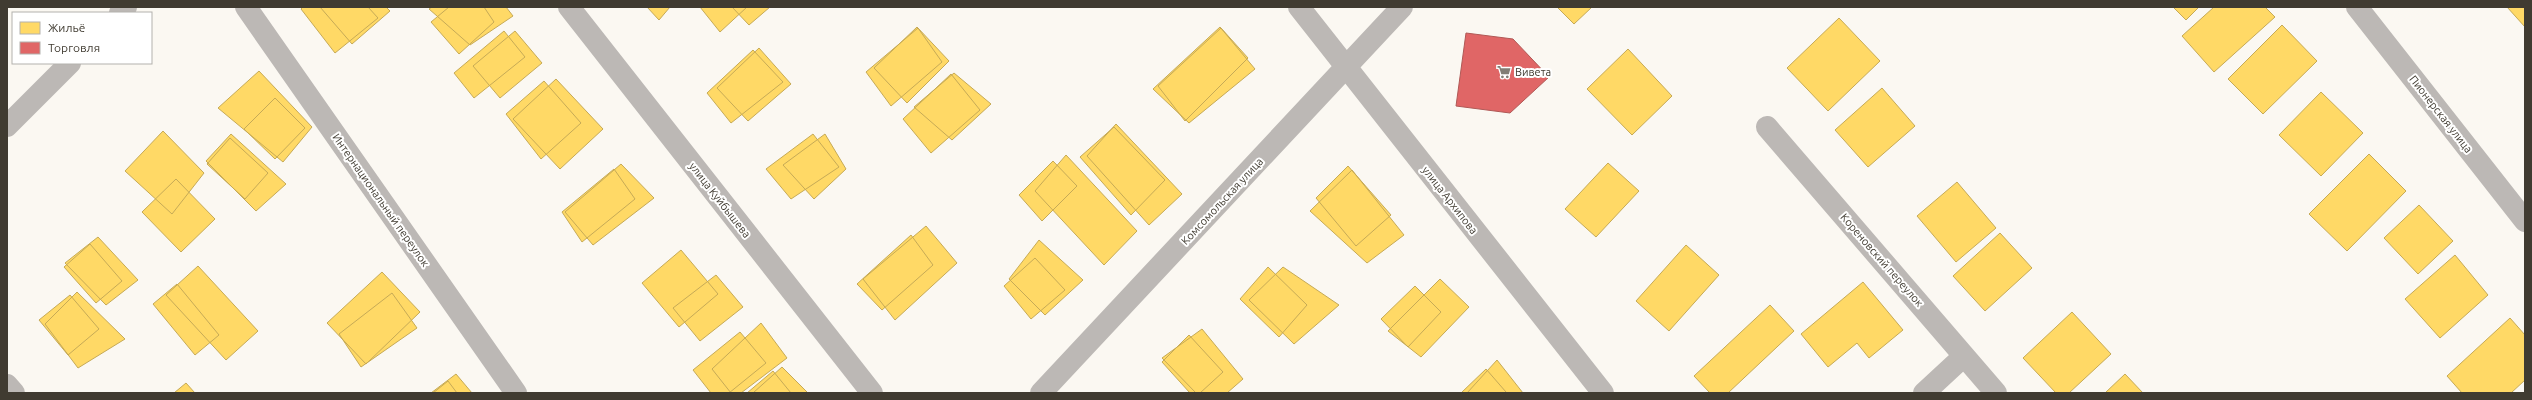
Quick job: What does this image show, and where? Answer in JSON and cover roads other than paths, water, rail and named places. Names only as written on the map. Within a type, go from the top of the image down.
[{"type":"street","name":"Интернациональный переулок","points":[[246,7],[516,393]]},
{"type":"street","name":"улица Куйбышева","points":[[569,7],[872,393]]},
{"type":"street","name":"улица Архипова","points":[[1299,7],[1603,393]]},
{"type":"street","name":"Комсомольская улица","points":[[1041,393],[1402,7]]},
{"type":"street","name":"Пионерская улица","points":[[2357,7],[2525,220]]},
{"type":"street","points":[[7,126],[69,64]]},
{"type":"street","name":"Кореновский переулок","points":[[1767,127],[1996,393]]},
{"type":"street","points":[[1924,393],[1964,356]]},
{"type":"street","points":[[7,385],[14,393]]},
{"type":"place","name":"Вивета","points":[[1504,72]]}]
